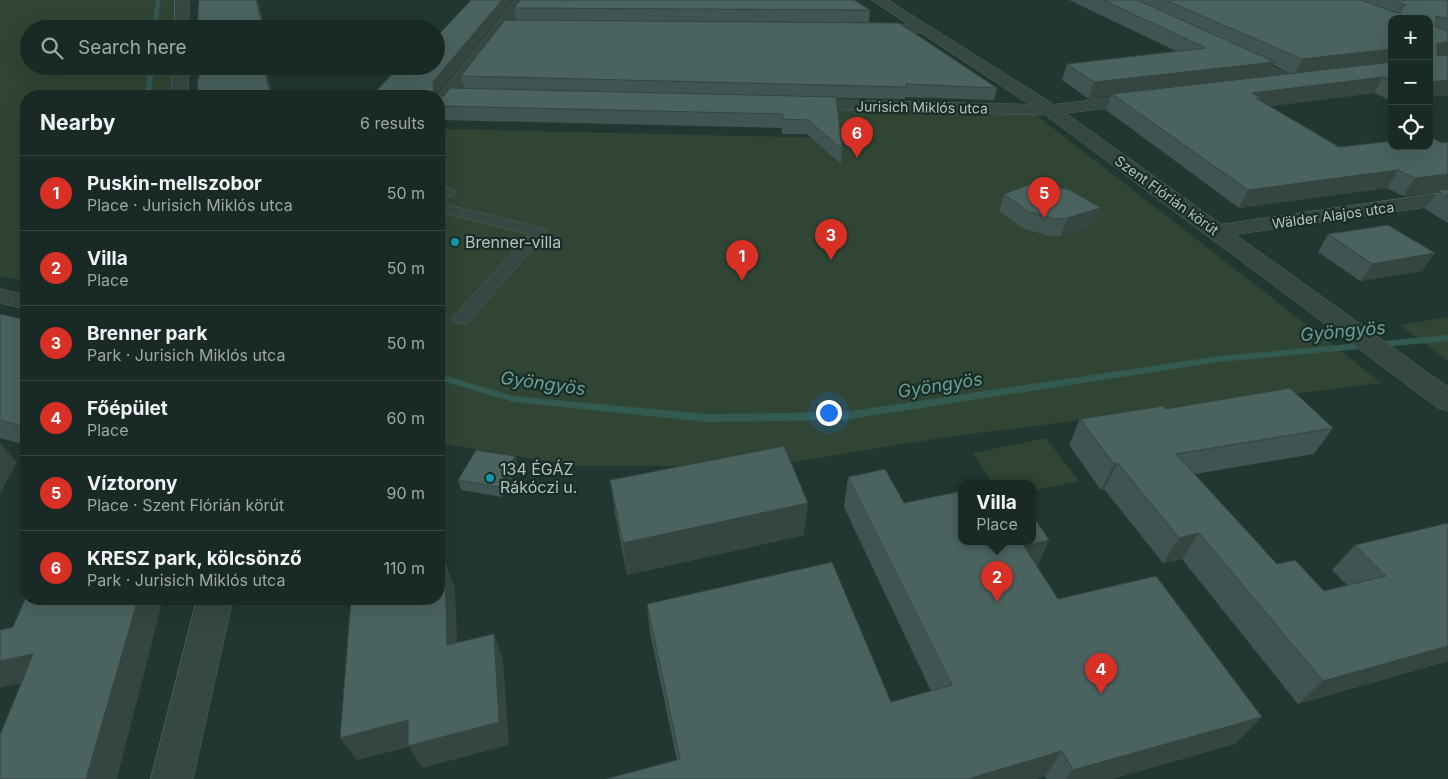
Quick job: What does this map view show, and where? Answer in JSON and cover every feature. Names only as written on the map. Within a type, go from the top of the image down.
[{"type":"street","points":[[182,0],[182,20]]},
{"type":"street","points":[[445,100],[522,0]]},
{"type":"street","name":"Szent Flórián körút","points":[[879,0],[1050,110],[1448,401]]},
{"type":"street","points":[[502,26],[523,26]]},
{"type":"street","points":[[857,29],[925,29]]},
{"type":"street","points":[[1220,49],[1291,81]]},
{"type":"street","points":[[180,90],[181,75]]},
{"type":"street","points":[[1262,85],[1309,79]]},
{"type":"street","points":[[445,101],[470,96]]},
{"type":"street","name":"Jurisich Miklós utca","points":[[786,103],[1050,110],[1155,97]]},
{"type":"street","name":"Wälder Alajos utca","points":[[1217,231],[1448,198]]},
{"type":"street","points":[[0,296],[20,301]]},
{"type":"street","points":[[172,779],[214,605]]},
{"type":"lane","points":[[445,209],[540,232],[461,318]]},
{"type":"green space","points":[[0,0],[183,0],[182,20],[20,20],[20,75],[181,75],[180,90],[20,90],[20,280],[0,276]]},
{"type":"green space","points":[[834,111],[1035,114],[1382,383],[953,436],[769,466],[577,466],[445,444],[445,129],[834,138]]},
{"type":"green space","points":[[1448,317],[1448,361],[1400,325]]},
{"type":"green space","points":[[1046,438],[1079,481],[1036,490],[1036,480],[991,480],[973,453]]},
{"type":"building","points":[[199,0],[256,0],[261,20],[198,20]]},
{"type":"building","points":[[471,0],[502,0],[445,68],[445,28]]},
{"type":"building","points":[[520,0],[854,0],[870,10],[514,8]]},
{"type":"building","points":[[1103,0],[1137,0],[1275,62],[1094,82],[1067,64],[1206,48]]},
{"type":"building","points":[[1165,0],[1361,0],[1401,13],[1402,7],[1406,5],[1393,0],[1448,0],[1448,19],[1436,16],[1436,27],[1448,31],[1448,42],[1437,44],[1437,56],[1448,55],[1448,80],[1433,82],[1433,15],[1388,15],[1388,49],[1302,59]]},
{"type":"building","points":[[505,20],[899,23],[997,88],[906,84],[907,87],[461,76]]},
{"type":"building","points":[[1388,62],[1388,79],[1383,77],[1252,93],[1261,98],[1256,98],[1339,147],[1388,141],[1388,150],[1433,150],[1433,138],[1442,143],[1448,142],[1448,174],[1415,178],[1398,170],[1248,190],[1112,94]]},
{"type":"building","points":[[199,75],[266,75],[270,90],[198,90],[197,80]]},
{"type":"building","points":[[391,75],[439,75],[433,82],[434,90],[377,90]]},
{"type":"building","points":[[450,88],[836,97],[842,149],[808,120],[783,119],[783,114],[445,106],[445,95]]},
{"type":"building","points":[[1043,184],[1070,190],[1101,208],[1067,218],[1055,219],[1027,211],[1004,194],[1028,185]]},
{"type":"building","points":[[1448,189],[1448,197],[1437,191]]},
{"type":"building","points":[[1388,225],[1435,253],[1372,264],[1328,234]]},
{"type":"building","points":[[0,314],[20,319],[20,425],[0,420]]},
{"type":"building","points":[[1290,388],[1333,428],[1176,454],[1277,564],[1295,560],[1324,591],[1386,576],[1355,545],[1448,523],[1448,646],[1323,681],[1199,533],[1179,538],[1118,463],[1114,464],[1080,419],[1163,406],[1166,409]]},
{"type":"building","points":[[784,446],[808,503],[623,543],[610,480]]},
{"type":"building","points":[[476,450],[515,456],[499,487],[458,480]]},
{"type":"building","points":[[885,469],[904,503],[958,492],[958,545],[1028,545],[1024,546],[1058,599],[1156,576],[1262,717],[1073,770],[1062,751],[968,779],[606,779],[680,759],[647,604],[832,562],[891,702],[952,685],[848,477]]},
{"type":"building","points":[[1036,520],[1049,540],[1036,543]]},
{"type":"building","points":[[445,562],[447,645],[494,634],[499,722],[408,746],[408,720],[340,738],[351,605],[445,605]]},
{"type":"building","points":[[23,605],[136,605],[86,779],[0,779],[0,735],[33,654],[0,661],[0,630],[13,627]]},
{"type":"waterway","name":"Gyöngyös","points":[[156,20],[158,0]]},
{"type":"waterway","name":"Gyöngyös","points":[[149,90],[150,75]]},
{"type":"waterway","name":"Gyöngyös","points":[[445,379],[513,399],[707,418],[844,416],[1219,359],[1448,338]]},
{"type":"place","name":"KRESZ park, kölcsönző","points":[[857,158]]},
{"type":"place","name":"Víztorony","points":[[1044,218]]},
{"type":"place","name":"Brenner-villa","points":[[455,242]]},
{"type":"place","name":"Brenner park","points":[[831,260]]},
{"type":"place","name":"Puskin-mellszobor","points":[[742,281]]},
{"type":"place","name":"134 ÉGÁZ Rákóczi u.","points":[[490,478]]},
{"type":"place","name":"Villa","points":[[997,602]]},
{"type":"place","name":"Főépület","points":[[1101,694]]}]
